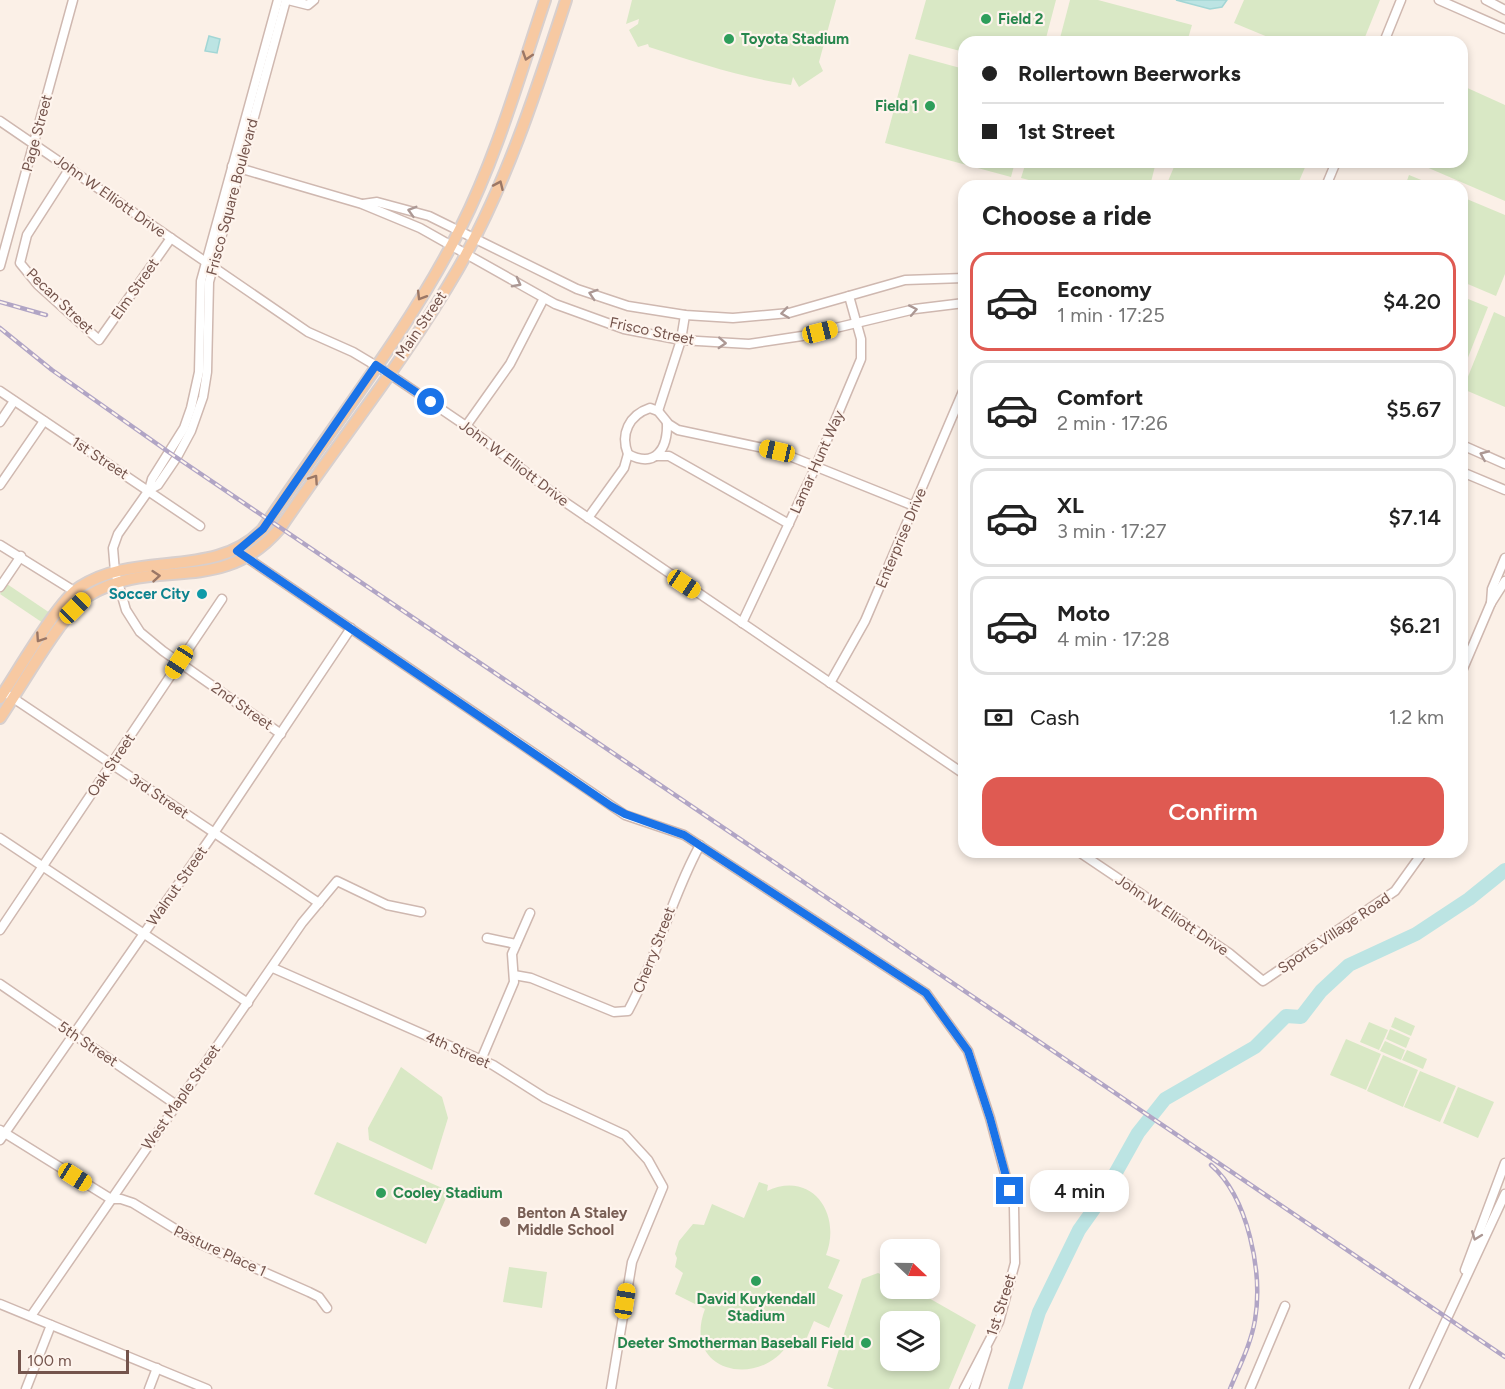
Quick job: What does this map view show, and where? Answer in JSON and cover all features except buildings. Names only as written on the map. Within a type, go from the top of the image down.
[{"type":"main road","name":"Main Street","points":[[0,718],[4,695],[74,591],[117,577],[237,551],[263,529],[376,365],[451,246],[495,151],[545,0]]},
{"type":"main road","name":"Main Street","points":[[4,695],[75,608],[86,597],[117,577],[225,567],[248,558],[281,527],[434,308],[466,255],[516,146],[566,0]]},
{"type":"street","name":"Page Street","points":[[0,266],[74,0]]},
{"type":"street","name":"Frisco Square Boulevard","points":[[117,577],[113,548],[116,538],[149,490],[152,479],[184,428],[196,392],[199,372],[201,281],[210,263],[278,0]]},
{"type":"street","name":"Frisco Square Boulevard","points":[[236,168],[287,0]]},
{"type":"street","points":[[287,0],[313,2]]},
{"type":"street","points":[[1386,36],[1401,0]]},
{"type":"street","points":[[1439,0],[1505,29]]},
{"type":"street","points":[[1486,0],[1505,9]]},
{"type":"street","name":"John W Elliott Drive","points":[[0,121],[308,332],[353,352],[388,373],[466,426],[524,473],[588,518],[958,770]]},
{"type":"street","name":"Pecan Street","points":[[70,168],[27,235],[20,262],[38,285],[99,340]]},
{"type":"street","name":"Frisco Street","points":[[236,168],[362,204],[420,228],[544,298],[624,329],[681,340],[749,344],[802,336],[915,309],[958,304]]},
{"type":"street","name":"Frisco Street","points":[[362,204],[377,202],[429,216],[577,289],[628,306],[685,315],[733,318],[789,314],[905,280],[958,278]]},
{"type":"street","name":"Elm Street","points":[[99,340],[171,238]]},
{"type":"street","name":"Lamar Hunt Way","points":[[742,623],[816,466],[861,359],[861,339],[849,296]]},
{"type":"street","points":[[466,426],[510,364],[544,298]]},
{"type":"street","points":[[654,409],[663,392],[681,340],[685,315]]},
{"type":"street","name":"1st Street","points":[[0,391],[200,526]]},
{"type":"street","points":[[0,422],[14,401]]},
{"type":"street","name":"Enterprise Drive","points":[[830,683],[865,621],[958,403]]},
{"type":"street","points":[[654,409],[678,430],[777,451],[914,506]]},
{"type":"street","points":[[638,460],[628,454],[624,446],[627,427],[641,411],[654,409]]},
{"type":"street","points":[[0,485],[44,421]]},
{"type":"street","points":[[668,423],[666,439],[669,456]]},
{"type":"street","points":[[657,456],[666,439],[678,430]]},
{"type":"street","points":[[1468,448],[1505,464]]},
{"type":"street","points":[[588,518],[624,468],[628,454]]},
{"type":"street","points":[[624,468],[638,460],[669,456],[789,524]]},
{"type":"street","points":[[1468,475],[1505,490]]},
{"type":"street","points":[[0,545],[74,591]]},
{"type":"street","name":"1st Street","points":[[237,551],[625,814],[660,825],[700,845],[926,993],[968,1051],[994,1128],[1014,1207],[1015,1263],[999,1322],[964,1389]]},
{"type":"street","points":[[0,587],[21,556]]},
{"type":"street","points":[[1491,603],[1491,589],[1505,558]]},
{"type":"street","name":"2nd Street","points":[[117,577],[129,618],[140,632],[281,734]]},
{"type":"street","points":[[1468,657],[1491,603],[1505,581]]},
{"type":"street","name":"Oak Street","points":[[0,930],[222,599]]},
{"type":"street","name":"Walnut Street","points":[[2,1134],[74,1035],[214,833],[351,628]]},
{"type":"street","name":"3rd Street","points":[[4,695],[112,764],[319,903]]},
{"type":"street","points":[[0,838],[248,1003]]},
{"type":"street","name":"Cherry Street","points":[[514,975],[531,978],[614,1012],[628,1011],[642,983],[678,889],[700,845]]},
{"type":"street","name":"John W Elliott Drive","points":[[1088,858],[1229,953],[1263,981]]},
{"type":"street","name":"Sports Village Road","points":[[1263,981],[1395,891],[1419,858]]},
{"type":"street","name":"West Maple Street","points":[[31,1316],[302,923],[337,881],[387,905],[421,912]]},
{"type":"street","points":[[481,1060],[508,998],[514,975],[511,968],[516,945],[530,913]]},
{"type":"street","points":[[487,938],[516,945]]},
{"type":"street","name":"4th Street","points":[[273,968],[481,1060],[545,1098],[625,1134],[636,1145],[663,1187],[632,1262],[611,1389]]},
{"type":"street","name":"5th Street","points":[[0,984],[176,1104]]},
{"type":"street","name":"Pasture Place 1","points":[[2,1134],[111,1199],[121,1199],[132,1203],[198,1243],[309,1292],[325,1303],[327,1308]]},
{"type":"street","points":[[1460,1288],[1474,1240],[1505,1162]]},
{"type":"street","points":[[1496,1185],[1505,1189]]},
{"type":"street","points":[[1413,1389],[1460,1288],[1484,1243],[1505,1194]]},
{"type":"street","points":[[0,1304],[207,1389]]},
{"type":"street","points":[[1250,1389],[1285,1306]]},
{"type":"street","points":[[26,1389],[51,1325]]},
{"type":"street","name":"1st Street","points":[[974,1389],[983,1369],[989,1343]]},
{"type":"street","points":[[149,1389],[157,1368]]},
{"type":"green space","name":"Toyota Stadium","points":[[632,0],[836,0],[819,62],[823,71],[799,87],[793,77],[791,85],[772,82],[702,64],[649,47],[648,44],[638,47],[629,30],[638,24],[639,19],[626,24]]},
{"type":"green space","name":"Field 2","points":[[926,0],[1056,0],[1047,36],[958,36],[958,50],[915,39]]},
{"type":"green space","points":[[1070,0],[1098,0],[1192,25],[1189,36],[1061,36]]},
{"type":"green space","points":[[1244,0],[1380,0],[1365,36],[1265,36],[1234,23]]},
{"type":"green space","name":"Field 1","points":[[909,54],[958,67],[958,163],[885,143]]},
{"type":"green space","points":[[1468,88],[1505,105],[1505,201],[1468,185],[1468,180],[1456,180],[1429,168],[1468,168]]},
{"type":"green space","name":"Field 1","points":[[978,168],[1013,168],[1011,177]]},
{"type":"green space","points":[[1024,168],[1154,168],[1152,180],[1029,180],[1021,178]]},
{"type":"green space","points":[[1174,168],[1305,168],[1300,180],[1168,180]]},
{"type":"green space","points":[[1409,175],[1421,180],[1407,180]]},
{"type":"green space","points":[[1468,200],[1505,215],[1505,274],[1496,296],[1468,284]]},
{"type":"green space","points":[[1468,299],[1488,307],[1468,357]]},
{"type":"green space","points":[[1494,312],[1505,317],[1505,407],[1468,391],[1468,377]]},
{"type":"green space","points":[[7,584],[50,613],[43,623],[0,594]]},
{"type":"green space","points":[[1395,1017],[1415,1026],[1411,1036],[1391,1027]]},
{"type":"green space","points":[[1369,1022],[1388,1030],[1379,1050],[1360,1042]]},
{"type":"green space","points":[[1390,1029],[1410,1038],[1406,1048],[1386,1039]]},
{"type":"green space","points":[[1346,1039],[1381,1054],[1366,1090],[1330,1075]]},
{"type":"green space","points":[[1385,1041],[1405,1050],[1401,1060],[1380,1051]]},
{"type":"green space","points":[[1407,1050],[1427,1059],[1423,1069],[1402,1060]]},
{"type":"green space","points":[[1383,1055],[1418,1070],[1403,1107],[1367,1091]]},
{"type":"green space","points":[[401,1067],[442,1097],[448,1118],[432,1170],[369,1140],[368,1128]]},
{"type":"green space","points":[[1420,1071],[1456,1086],[1440,1122],[1404,1107]]},
{"type":"green space","points":[[1458,1087],[1494,1102],[1478,1138],[1443,1123]]},
{"type":"green space","name":"Cooley Stadium","points":[[337,1142],[449,1191],[426,1244],[314,1194]]},
{"type":"green space","name":"David Kuykendall Stadium","points":[[759,1182],[768,1185],[767,1191],[783,1186],[797,1186],[810,1191],[819,1200],[826,1211],[830,1225],[830,1240],[826,1255],[840,1260],[828,1288],[843,1295],[829,1328],[814,1321],[802,1349],[788,1344],[775,1358],[760,1367],[743,1370],[727,1367],[713,1360],[704,1348],[701,1331],[705,1309],[675,1294],[683,1273],[675,1267],[677,1258],[675,1254],[679,1241],[693,1224],[704,1225],[712,1204],[744,1218]]},
{"type":"green space","points":[[509,1267],[547,1272],[542,1308],[503,1302]]},
{"type":"green space","name":"Deeter Smotherman Baseball Field","points":[[880,1274],[880,1299],[930,1299],[976,1325],[949,1389],[834,1389],[827,1386],[862,1279]]},
{"type":"water","points":[[1176,0],[1227,0],[1222,7],[1210,9]]},
{"type":"water","points":[[209,36],[220,39],[217,53],[205,51]]},
{"type":"waterway","points":[[1015,1389],[1039,1312],[1079,1230],[1101,1199],[1138,1133],[1165,1099],[1255,1047],[1286,1016],[1301,1017],[1321,991],[1349,965],[1416,934],[1469,899],[1505,870]]},
{"type":"railway","points":[[0,302],[46,315]]},
{"type":"railway","points":[[0,328],[52,370],[170,453],[1505,1357]]},
{"type":"railway","points":[[1211,1165],[1235,1196],[1243,1215],[1250,1236],[1257,1280],[1257,1301],[1251,1338],[1230,1389]]},
{"type":"place","name":"Field 2","points":[[986,19]]},
{"type":"place","name":"Toyota Stadium","points":[[729,39]]},
{"type":"place","name":"Field 1","points":[[930,106]]},
{"type":"place","name":"Soccer City","points":[[202,594]]},
{"type":"place","name":"Cooley Stadium","points":[[381,1193]]},
{"type":"place","name":"Benton A Staley Middle School","points":[[505,1222]]},
{"type":"place","name":"David Kuykendall Stadium","points":[[756,1281]]},
{"type":"place","name":"Deeter Smotherman Baseball Field","points":[[866,1343]]},
{"type":"route","points":[[431,402],[376,365],[263,529],[237,551],[611,806],[625,814],[684,835],[926,993],[968,1051],[1003,1160],[1010,1191]]}]
